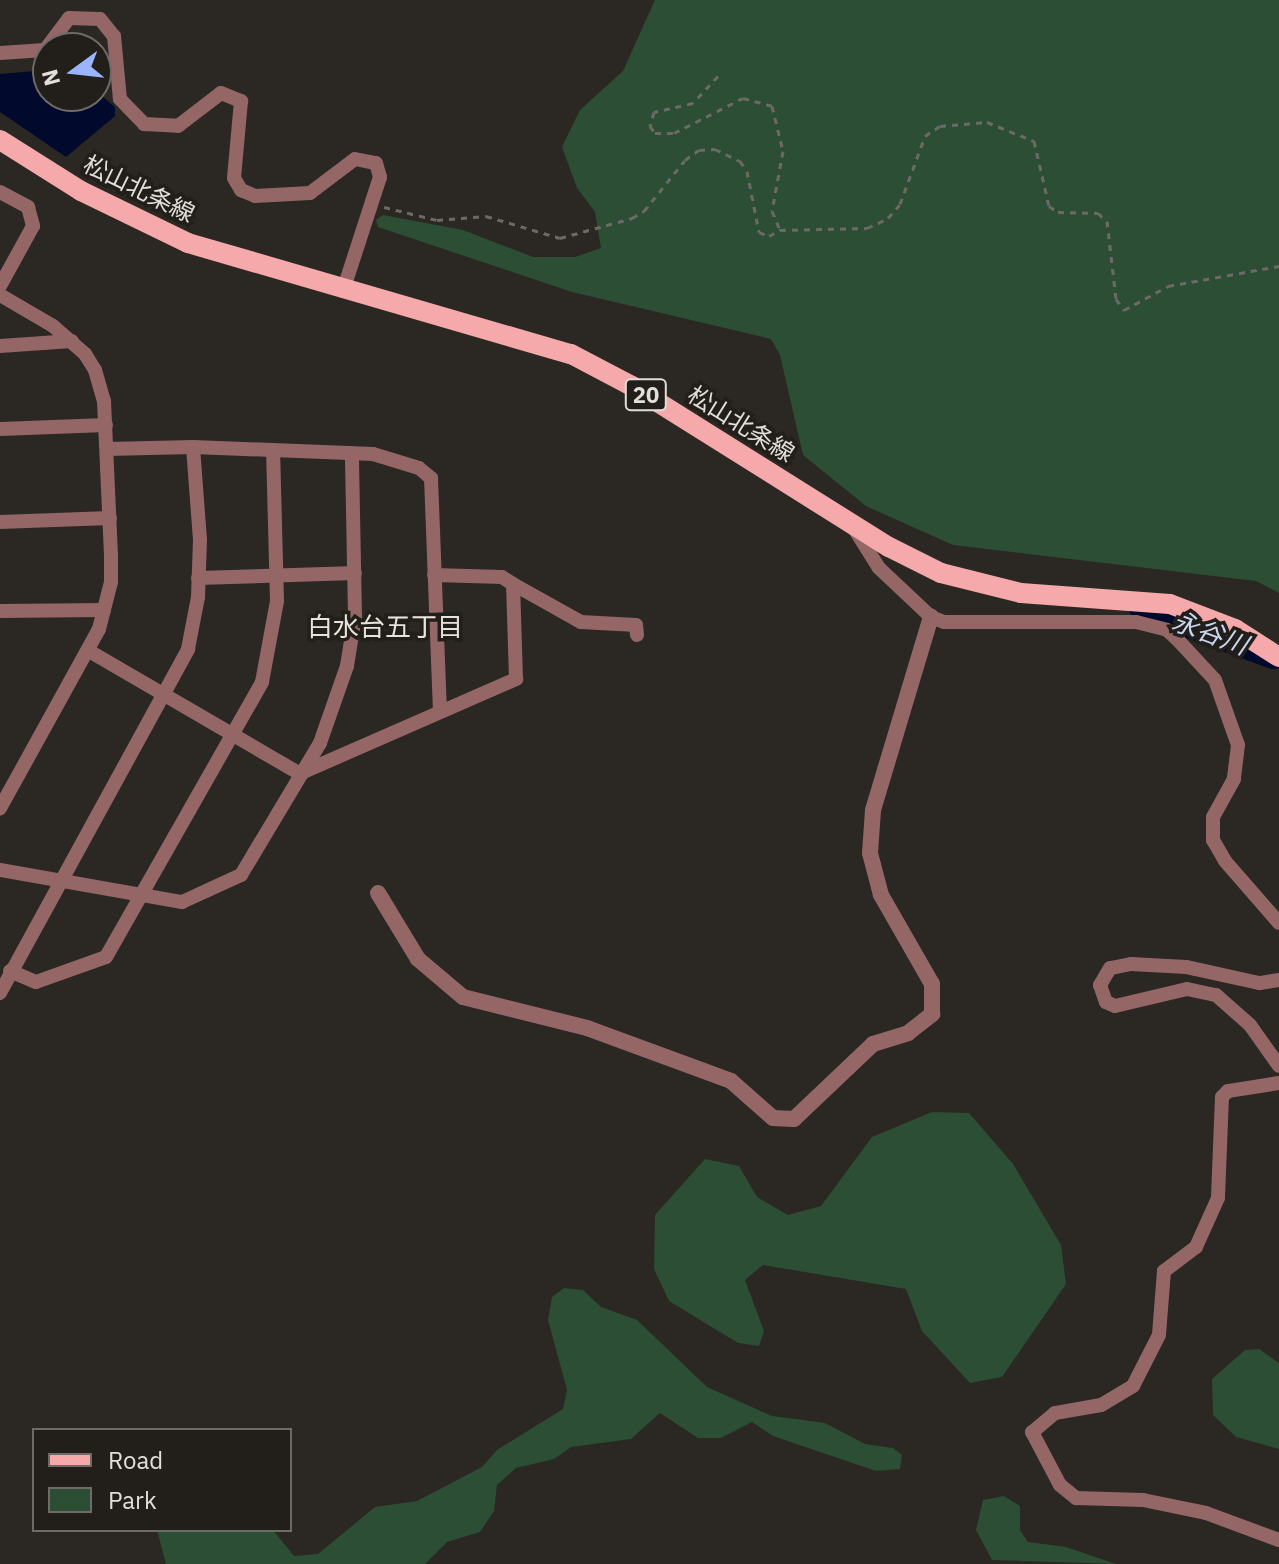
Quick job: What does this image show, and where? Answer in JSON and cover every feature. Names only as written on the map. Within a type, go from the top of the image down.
[{"type":"main road","name":"松山北条線","points":[[0,140],[81,191],[188,243],[343,291],[492,328],[571,354],[632,386],[914,561],[963,580],[1021,593],[1170,604],[1235,629],[1279,657]]},
{"type":"street","points":[[0,53],[45,50],[69,18],[100,19],[114,36],[120,99],[144,124],[178,126],[221,93],[241,101],[243,122],[233,165],[241,190],[255,196],[301,196],[343,166],[367,158],[376,163],[380,177],[369,202],[343,291]]},
{"type":"street","points":[[0,192],[28,207],[33,226],[0,286]]},
{"type":"street","points":[[0,295],[72,341],[95,370],[106,425],[111,582],[89,651],[0,808]]},
{"type":"street","points":[[0,346],[72,341]]},
{"type":"street","points":[[0,429],[106,425]]},
{"type":"street","points":[[107,449],[193,447],[352,453],[419,468],[431,478],[440,711]]},
{"type":"street","points":[[0,993],[188,649],[198,578],[193,447]]},
{"type":"street","points":[[10,971],[36,982],[106,957],[262,682],[274,639],[278,576],[273,450]]},
{"type":"street","points":[[0,870],[182,902],[241,875],[335,708],[347,666],[355,573],[352,453]]},
{"type":"street","points":[[0,522],[110,518]]},
{"type":"street","points":[[851,523],[879,568],[931,617],[959,624],[1117,621],[1167,630],[1215,680],[1238,745],[1234,779],[1213,817],[1213,840],[1225,861],[1279,923]]},
{"type":"street","points":[[198,578],[355,573]]},
{"type":"street","points":[[434,575],[502,577],[581,622],[636,625],[637,635]]},
{"type":"street","points":[[300,774],[516,679],[513,584]]},
{"type":"street","points":[[0,611],[104,610]]},
{"type":"street","points":[[378,893],[418,959],[463,997],[587,1028],[731,1081],[773,1118],[794,1119],[873,1044],[908,1033],[932,1014],[932,984],[881,895],[870,853],[873,810],[931,617]]},
{"type":"street","points":[[89,651],[300,774]]},
{"type":"street","points":[[1279,980],[1259,983],[1186,967],[1131,964],[1110,968],[1100,985],[1106,1002],[1115,1006],[1187,989],[1216,995],[1250,1025],[1279,1066]]},
{"type":"street","points":[[1279,1083],[1228,1091],[1222,1097],[1218,1198],[1196,1247],[1164,1271],[1159,1335],[1133,1386],[1101,1405],[1055,1413],[1032,1432],[1060,1485],[1076,1498],[1143,1500],[1245,1524],[1279,1540]]},
{"type":"path","points":[[718,76],[693,103],[654,112],[650,126],[655,133],[674,133],[743,98],[772,106],[783,151],[772,196],[780,230]]},
{"type":"path","points":[[369,202],[413,217],[486,216],[560,238],[632,218],[644,211],[685,160],[699,150],[715,149],[740,161],[747,171],[759,232],[769,236],[780,230],[839,231],[888,218],[900,204],[925,136],[940,126],[987,122],[1034,141],[1049,206],[1058,212],[1098,213],[1107,221],[1116,299],[1124,310],[1168,286],[1279,266]]},
{"type":"green space","points":[[655,0],[1279,0],[1279,593],[1256,581],[953,545],[866,506],[803,455],[780,355],[771,339],[572,292],[378,227],[376,220],[383,215],[463,230],[533,257],[575,257],[601,248],[595,212],[577,188],[562,147],[580,110],[623,71]]},
{"type":"green space","points":[[932,1112],[969,1113],[1013,1164],[1061,1245],[1066,1284],[1002,1377],[970,1383],[922,1331],[906,1289],[763,1265],[745,1280],[764,1331],[759,1346],[738,1343],[669,1301],[654,1269],[655,1215],[705,1159],[739,1166],[757,1197],[788,1215],[821,1206],[872,1137]]},
{"type":"green space","points":[[564,1288],[583,1290],[601,1307],[637,1320],[707,1387],[772,1416],[825,1423],[865,1444],[893,1448],[902,1455],[900,1469],[876,1471],[773,1436],[752,1422],[721,1438],[698,1438],[660,1413],[631,1439],[571,1447],[554,1459],[516,1468],[497,1485],[494,1511],[480,1532],[447,1542],[425,1564],[166,1564],[158,1532],[275,1532],[294,1556],[318,1554],[375,1507],[417,1501],[482,1467],[497,1450],[563,1409],[567,1390],[548,1320],[552,1297]]},
{"type":"green space","points":[[1259,1349],[1279,1363],[1279,1449],[1236,1437],[1213,1415],[1212,1379],[1245,1350]]},
{"type":"green space","points":[[1004,1496],[1020,1506],[1020,1530],[1028,1542],[1066,1547],[1116,1564],[992,1560],[976,1530],[983,1500]]},
{"type":"water","points":[[32,71],[32,112],[112,112],[112,104],[115,116],[66,157],[0,112],[0,74]]},
{"type":"waterway","name":"永谷川","points":[[1142,608],[1273,656]]},
{"type":"district","name":"白水台五丁目","points":[[385,627]]}]
